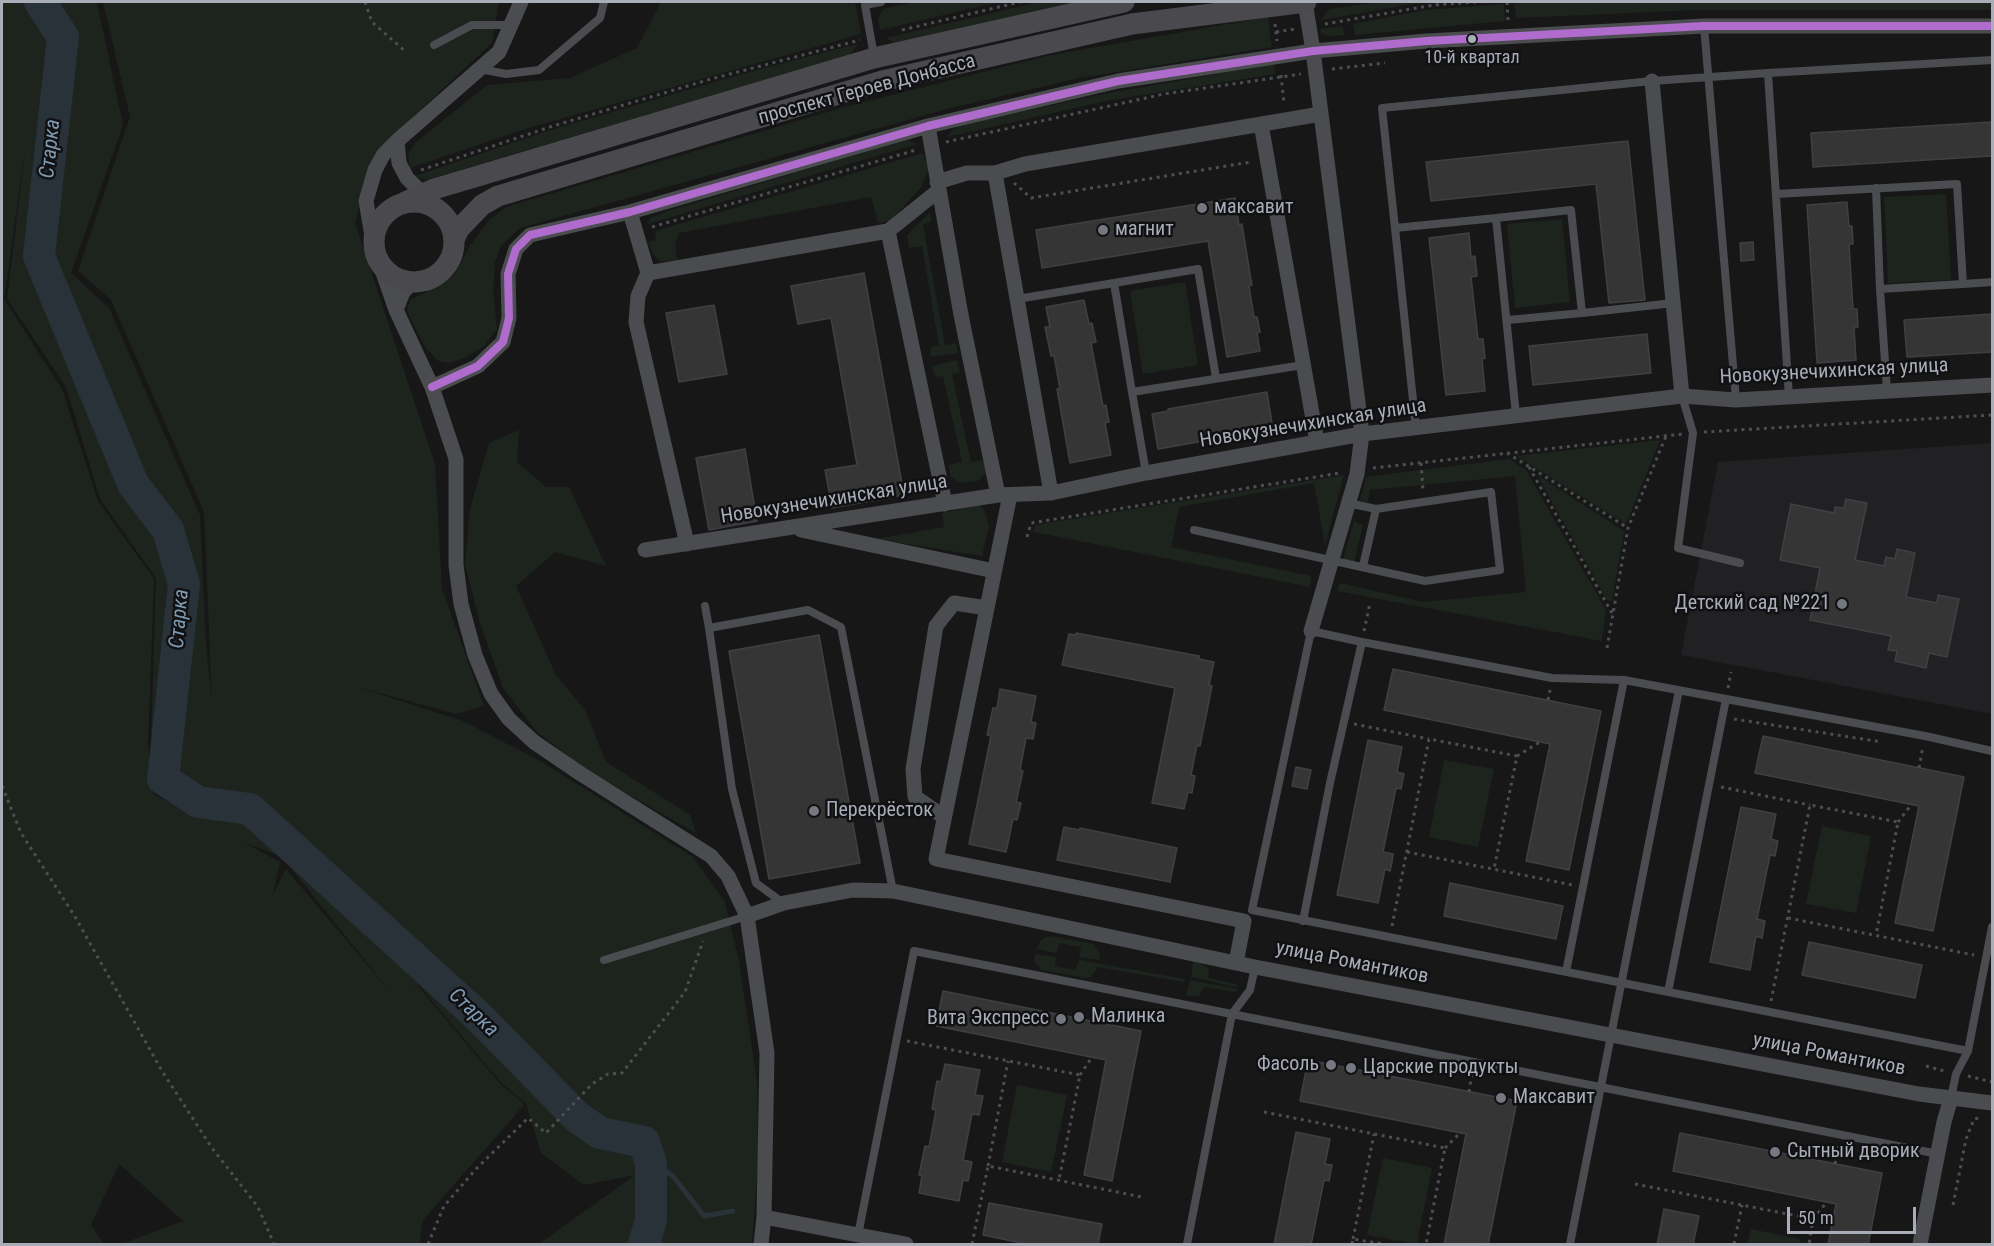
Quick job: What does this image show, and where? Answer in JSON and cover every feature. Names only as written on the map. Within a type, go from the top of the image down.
[{"type":"street","points":[[521,2],[499,52],[383,155],[375,170],[366,201],[376,254],[396,310],[432,387],[456,459],[456,565],[461,604],[475,655],[491,694],[509,719],[534,742],[711,856],[728,876],[747,916],[767,1053],[762,1245]]},
{"type":"street","name":"проспект Героев Донбасса","points":[[414,198],[872,48],[1124,2]]},
{"type":"street","points":[[1305,2],[1316,71],[1362,434],[1357,470],[1311,631]]},
{"type":"street","name":"проспект Героев Донбасса","points":[[454,240],[459,229],[482,205],[498,196],[882,81],[1132,24],[1305,2]]},
{"type":"street","points":[[432,387],[478,366],[503,342],[509,318],[508,274],[516,249],[530,235],[630,212],[928,126],[1118,81],[1313,51],[1427,41],[1704,26],[1992,26]]},
{"type":"street","points":[[1652,81],[1682,396]]},
{"type":"street","points":[[648,273],[888,231],[938,187],[967,173],[997,172],[1025,165],[1321,114]]},
{"type":"street","points":[[1261,124],[1317,442]]},
{"type":"street","points":[[928,126],[961,315],[1004,495],[994,571],[936,859],[1244,921],[1236,963]]},
{"type":"street","points":[[396,310],[403,292],[410,285],[430,279],[442,270],[451,258],[454,240],[449,222],[440,211],[414,198],[399,163],[397,141]]},
{"type":"street","points":[[997,172],[1016,299],[1051,494]]},
{"type":"street","points":[[414,198],[391,208],[381,219],[375,232],[376,254],[394,277],[416,282]]},
{"type":"street","points":[[630,212],[648,273],[638,296],[636,322],[687,544]]},
{"type":"street","points":[[888,231],[945,504]]},
{"type":"street","name":"Новокузнечихинская улица","points":[[645,550],[1004,495],[1051,494],[1146,473],[1362,434],[1516,415],[1682,396],[1736,400],[1992,385]]},
{"type":"street","points":[[792,528],[994,571]]},
{"type":"street","points":[[944,817],[915,797],[913,769],[936,626],[954,603],[987,608]]},
{"type":"street","name":"улица Романтиков","points":[[747,916],[784,903],[853,890],[893,891],[1255,967],[1611,1033],[1919,1094],[1992,1103]]},
{"type":"street","points":[[1920,1245],[1951,1098]]},
{"type":"street","points":[[764,1217],[906,1245]]},
{"type":"lane","points":[[480,69],[506,74],[539,70],[600,18],[604,2]]},
{"type":"lane","points":[[872,48],[865,5],[881,2]]},
{"type":"lane","points":[[434,45],[472,25],[511,25]]},
{"type":"lane","points":[[1704,26],[1736,400]]},
{"type":"lane","points":[[1416,429],[1382,108],[1652,81],[1992,60]]},
{"type":"lane","points":[[1768,73],[1789,397]]},
{"type":"lane","points":[[1776,194],[1957,184],[1963,284]]},
{"type":"lane","points":[[1876,189],[1887,391]]},
{"type":"lane","points":[[1395,228],[1571,210],[1582,313]]},
{"type":"lane","points":[[1496,218],[1516,415]]},
{"type":"lane","points":[[1016,299],[1198,269],[1216,378]]},
{"type":"lane","points":[[1880,289],[1992,282]]},
{"type":"lane","points":[[1114,283],[1146,473]]},
{"type":"lane","points":[[1508,320],[1674,303]]},
{"type":"lane","points":[[1132,392],[1303,364]]},
{"type":"lane","points":[[1682,396],[1693,433],[1678,548],[1740,563]]},
{"type":"lane","points":[[1194,530],[1425,581],[1500,570],[1491,492],[1376,509],[1348,503]]},
{"type":"lane","points":[[1364,566],[1376,509]]},
{"type":"lane","points":[[705,606],[732,789],[756,883],[784,903]]},
{"type":"lane","points":[[710,628],[808,610],[841,627],[893,891]]},
{"type":"lane","points":[[1968,1051],[1252,910],[1311,631],[1552,678],[1624,680],[1925,736],[1992,751]]},
{"type":"lane","points":[[1303,921],[1362,642]]},
{"type":"lane","points":[[1566,972],[1624,680]]},
{"type":"lane","points":[[1570,1245],[1679,690]]},
{"type":"lane","points":[[1668,992],[1726,699]]},
{"type":"lane","points":[[604,960],[747,916]]},
{"type":"lane","points":[[1951,1098],[1956,1074],[1968,1051],[1992,927]]},
{"type":"lane","points":[[858,1235],[914,951],[1938,1154]]},
{"type":"lane","points":[[1187,1245],[1232,1014],[1250,990],[1255,967]]},
{"type":"path","points":[[365,2],[372,22],[406,51]]},
{"type":"path","points":[[416,171],[553,126],[677,89],[872,48],[1020,2]]},
{"type":"path","points":[[1276,32],[1434,4],[1476,2]]},
{"type":"path","points":[[651,228],[930,146],[1164,94],[1316,71]]},
{"type":"path","points":[[1281,77],[1286,120]]},
{"type":"path","points":[[997,172],[1031,198],[1268,159]]},
{"type":"path","points":[[1027,537],[1031,523],[1357,470],[1693,433],[1992,415]]},
{"type":"path","points":[[1607,648],[1628,528],[1666,436]]},
{"type":"path","points":[[1507,453],[1628,528]]},
{"type":"path","points":[[1421,463],[1424,502]]},
{"type":"path","points":[[1529,467],[1613,614]]},
{"type":"path","points":[[1362,642],[1370,603]]},
{"type":"path","points":[[1722,717],[1887,743]]},
{"type":"path","points":[[1344,722],[1517,756],[1540,742]]},
{"type":"path","points":[[1918,768],[1925,736]]},
{"type":"path","points":[[1390,937],[1429,739]]},
{"type":"path","points":[[1494,869],[1517,756]]},
{"type":"path","points":[[1709,785],[1898,822]]},
{"type":"path","points":[[2,786],[21,833],[74,915],[162,1071],[212,1148],[258,1207],[274,1245]]},
{"type":"path","points":[[1769,1012],[1810,805]]},
{"type":"path","points":[[1876,936],[1898,822],[1911,805]]},
{"type":"path","points":[[1407,852],[1583,887]]},
{"type":"path","points":[[1788,918],[1987,957]]},
{"type":"path","points":[[429,1245],[444,1206],[476,1169],[528,1118],[546,1133],[592,1083],[608,1074],[621,1073],[685,992],[708,928]]},
{"type":"path","points":[[1099,1022],[1106,989]]},
{"type":"path","points":[[897,1039],[1080,1075]]},
{"type":"path","points":[[1059,1180],[1080,1075],[1092,1057]]},
{"type":"path","points":[[972,1245],[1008,1061]]},
{"type":"path","points":[[1469,1092],[1474,1062]]},
{"type":"path","points":[[1264,1112],[1445,1148]]},
{"type":"path","points":[[1953,1205],[1970,1128],[1974,1119],[1983,1118]]},
{"type":"path","points":[[1426,1245],[1445,1148],[1460,1133]]},
{"type":"path","points":[[1352,1245],[1374,1134]]},
{"type":"path","points":[[1835,1164],[1841,1134]]},
{"type":"path","points":[[988,1166],[1142,1197]]},
{"type":"path","points":[[1635,1184],[1814,1220]]},
{"type":"path","points":[[1809,1245],[1814,1220],[1827,1202]]},
{"type":"path","points":[[1734,1245],[1742,1205]]},
{"type":"path","points":[[1353,1239],[1383,1245]]},
{"type":"shaded area","points":[[2,2],[97,2],[123,125],[71,273],[109,308],[200,515],[206,645],[212,703],[204,512],[111,300],[78,271],[130,117],[103,2],[499,2],[492,43],[374,153],[355,223],[435,464],[442,589],[484,706],[456,714],[354,686],[463,721],[542,762],[693,857],[725,902],[739,961],[757,1082],[758,1165],[752,1244],[539,1244],[635,1175],[584,1185],[541,1153],[526,1103],[502,1084],[419,985],[404,991],[418,986],[501,1085],[525,1104],[423,1220],[419,1244],[121,1244],[183,1221],[119,1164],[91,1225],[104,1244],[2,1244]],"holes":[[[26,144],[7,299],[66,387],[100,499],[156,578],[151,742],[156,792],[203,821],[153,794],[148,744],[154,579],[98,501],[62,389],[4,299]],[[243,842],[282,857],[392,994],[286,869],[273,894],[280,862]]]},
{"type":"shaded area","points":[[661,2],[855,2],[861,34],[525,129],[410,168],[408,154],[415,143],[487,85],[570,78],[637,48]]},
{"type":"shaded area","points":[[915,2],[999,2],[880,30],[878,19],[883,9]]},
{"type":"shaded area","points":[[1039,2],[1074,2],[897,44],[886,38]]},
{"type":"shaded area","points":[[1380,2],[1418,3],[1321,20],[1329,9]]},
{"type":"shaded area","points":[[1514,2],[1992,2],[1992,10],[1697,10],[1516,18]]},
{"type":"shaded area","points":[[1504,4],[1505,21],[1355,35],[1353,24],[1425,10]]},
{"type":"shaded area","points":[[1268,17],[1272,47],[1080,78],[951,108],[520,228],[501,246],[495,262],[493,290],[497,329],[485,345],[467,357],[449,363],[438,361],[425,347],[407,311],[410,300],[438,287],[454,275],[471,244],[489,220],[506,207],[848,106],[1051,55]]},
{"type":"shaded area","points":[[1343,26],[1344,35],[1329,36],[1321,33],[1320,29]]},
{"type":"shaded area","points":[[858,45],[849,55],[426,180],[415,176],[547,131],[742,74]]},
{"type":"shaded area","points":[[1274,64],[1275,74],[1111,100],[947,137],[953,129],[965,124],[1108,93]]},
{"type":"shaded area","points":[[907,140],[917,144],[648,224],[649,219],[667,211]]},
{"type":"shaded area","points":[[923,153],[929,169],[921,187],[892,220],[878,223],[871,197],[679,233],[675,244],[677,260],[660,262],[653,254],[648,242],[656,240],[655,231]]},
{"type":"shaded area","points":[[1946,194],[1951,280],[1888,283],[1884,197]]},
{"type":"shaded area","points":[[930,212],[931,222],[923,224],[945,345],[956,343],[958,353],[931,357],[930,347],[939,345],[922,246],[909,248],[907,235]]},
{"type":"shaded area","points":[[1562,219],[1570,302],[1515,308],[1507,224]]},
{"type":"shaded area","points":[[1185,282],[1198,365],[1143,374],[1130,291]]},
{"type":"shaded area","points":[[957,360],[960,372],[952,374],[971,462],[983,460],[986,473],[978,481],[961,483],[951,477],[948,465],[962,462],[943,376],[935,377],[932,366]]},
{"type":"shaded area","points":[[519,430],[517,462],[546,487],[569,487],[606,566],[555,552],[516,586],[556,675],[585,710],[606,762],[690,815],[696,833],[589,772],[537,732],[503,688],[479,620],[465,564],[470,509],[489,443]]},
{"type":"shaded area","points":[[1660,440],[1626,524],[1516,456]]},
{"type":"shaded area","name":"Детский сад №221","points":[[1992,443],[1992,714],[1681,655],[1718,462]]},
{"type":"shaded area","points":[[1509,459],[1526,470],[1606,610],[1602,641],[1337,591],[1340,583],[1423,602],[1526,592],[1515,476],[1370,490],[1368,502],[1360,501],[1366,477]]},
{"type":"shaded area","points":[[1344,475],[1325,545],[1314,483],[1179,507],[1171,547],[1311,576],[1310,587],[1034,532],[1035,525]]},
{"type":"shaded area","points":[[1537,475],[1624,531],[1612,601],[1607,600]]},
{"type":"shaded area","points":[[979,505],[985,511],[989,526],[982,556],[876,539],[944,527],[942,513]]},
{"type":"shaded area","points":[[1354,521],[1363,525],[1354,562],[1343,560]]},
{"type":"shaded area","points":[[1444,760],[1494,769],[1478,847],[1429,837]]},
{"type":"shaded area","points":[[1822,826],[1871,836],[1856,913],[1806,904]]},
{"type":"shaded area","points":[[1052,936],[1094,944],[1100,953],[1099,960],[1079,957],[1081,947],[1059,943],[1057,953],[1037,949],[1041,940]]},
{"type":"shaded area","points":[[1035,954],[1056,957],[1055,966],[1075,970],[1079,960],[1185,979],[1184,982],[1098,967],[1091,977],[1085,978],[1041,970],[1034,961]]},
{"type":"shaded area","points":[[1193,962],[1203,964],[1209,969],[1208,978],[1236,984],[1237,987],[1191,977]]},
{"type":"shaded area","points":[[1190,980],[1238,989],[1235,992],[1205,987],[1199,996],[1186,996]]},
{"type":"shaded area","points":[[1017,1085],[1067,1095],[1051,1172],[1002,1162]]},
{"type":"shaded area","points":[[1383,1158],[1432,1168],[1417,1244],[1367,1235]]},
{"type":"shaded area","points":[[1751,1229],[1800,1239],[1799,1244],[1748,1244]]},
{"type":"building","points":[[1992,122],[1992,156],[1813,167],[1811,133]]},
{"type":"building","points":[[1628,141],[1645,300],[1609,303],[1596,184],[1431,201],[1426,162]]},
{"type":"building","points":[[1235,198],[1239,225],[1242,224],[1252,285],[1249,286],[1254,317],[1257,317],[1260,332],[1257,333],[1260,351],[1227,357],[1208,241],[1042,268],[1036,230]]},
{"type":"building","points":[[1847,202],[1849,226],[1852,226],[1853,244],[1849,244],[1853,309],[1857,309],[1858,327],[1854,328],[1856,360],[1817,363],[1807,205]]},
{"type":"building","points":[[1469,233],[1471,257],[1475,256],[1477,276],[1471,277],[1478,339],[1483,339],[1485,391],[1446,395],[1429,238]]},
{"type":"building","points":[[1753,242],[1754,260],[1741,261],[1740,243]]},
{"type":"building","points":[[864,273],[904,495],[832,508],[825,470],[857,465],[831,318],[798,324],[791,286]]},
{"type":"building","points":[[1084,300],[1096,342],[1091,343],[1103,406],[1106,405],[1109,422],[1105,423],[1111,455],[1070,463],[1057,389],[1060,389],[1054,355],[1051,356],[1045,327],[1050,327],[1046,307]]},
{"type":"building","points":[[714,305],[727,374],[679,382],[666,313]]},
{"type":"building","points":[[1992,314],[1992,352],[1907,357],[1904,320]]},
{"type":"building","points":[[1647,334],[1651,373],[1533,385],[1529,346]]},
{"type":"building","points":[[1267,392],[1273,429],[1158,449],[1152,414],[1168,411],[1168,409]]},
{"type":"building","points":[[745,449],[757,521],[709,530],[696,458]]},
{"type":"building","points":[[1846,499],[1867,503],[1855,560],[1884,566],[1886,557],[1895,559],[1897,549],[1915,553],[1906,597],[1937,603],[1938,595],[1959,599],[1947,657],[1929,653],[1926,668],[1895,661],[1897,651],[1888,650],[1891,636],[1810,620],[1820,568],[1780,560],[1791,504],[1834,513],[1835,507],[1844,508]]},
{"type":"building","points":[[1076,633],[1199,656],[1199,659],[1214,662],[1209,685],[1212,686],[1200,746],[1197,745],[1191,775],[1195,776],[1192,793],[1188,792],[1184,809],[1152,803],[1175,688],[1062,665],[1069,634],[1076,635]]},
{"type":"building","points":[[819,635],[860,863],[769,879],[729,651]]},
{"type":"building","points":[[1393,669],[1601,711],[1569,870],[1526,861],[1550,744],[1384,710]]},
{"type":"building","points":[[1000,689],[1036,696],[1031,722],[1036,723],[1033,739],[1026,738],[1020,770],[1023,771],[1016,802],[1021,803],[1017,820],[1013,819],[1006,852],[969,844],[991,736],[987,735],[993,708],[997,708]]},
{"type":"building","points":[[1763,736],[1964,777],[1933,931],[1895,923],[1919,806],[1755,773]]},
{"type":"building","points":[[1368,740],[1402,747],[1397,772],[1404,774],[1401,789],[1396,788],[1383,852],[1393,854],[1392,862],[1390,871],[1385,869],[1378,903],[1337,895]]},
{"type":"building","points":[[1296,767],[1311,770],[1307,789],[1292,786]]},
{"type":"building","points":[[1741,807],[1776,814],[1771,839],[1778,841],[1775,856],[1770,855],[1757,919],[1765,921],[1762,938],[1756,936],[1750,970],[1710,962]]},
{"type":"building","points":[[1064,827],[1079,830],[1080,828],[1177,848],[1170,882],[1057,860]]},
{"type":"building","points":[[1450,883],[1563,906],[1556,939],[1444,916]]},
{"type":"building","points":[[1809,942],[1922,965],[1915,998],[1802,975]]},
{"type":"building","points":[[943,991],[1141,1031],[1112,1181],[1084,1175],[1106,1060],[936,1026]]},
{"type":"building","points":[[1308,1060],[1517,1101],[1488,1245],[1444,1245],[1466,1134],[1300,1101]]},
{"type":"building","points":[[945,1064],[980,1070],[975,1095],[983,1096],[979,1115],[972,1114],[963,1160],[972,1162],[968,1181],[963,1180],[959,1201],[919,1193],[922,1176],[919,1175],[925,1146],[929,1147],[936,1110],[932,1109],[937,1081],[941,1082]]},
{"type":"building","points":[[1296,1132],[1330,1139],[1325,1164],[1332,1165],[1329,1181],[1324,1180],[1311,1245],[1274,1245]]},
{"type":"building","points":[[1680,1133],[1882,1173],[1868,1245],[1828,1245],[1836,1204],[1673,1171]]},
{"type":"building","points":[[989,1203],[1102,1224],[1098,1245],[1031,1245],[983,1235]]},
{"type":"building","points":[[1664,1209],[1699,1216],[1693,1245],[1657,1245]]},
{"type":"waterway","name":"Старка","points":[[40,2],[63,37],[39,256],[133,484],[168,530],[184,584],[163,779],[198,802],[250,809],[479,1017],[577,1117],[600,1133],[644,1142],[651,1163],[651,1220],[644,1244]]},
{"type":"waterway","points":[[651,1163],[672,1175],[704,1216],[733,1211]]},
{"type":"transit line","points":[[432,387],[478,366],[503,342],[509,318],[508,274],[516,249],[530,235],[630,212],[928,126],[1118,81],[1313,51],[1427,41],[1704,26],[1992,26]]},
{"type":"place","name":"10-й квартал","points":[[1472,39]]},
{"type":"place","name":"максавит","points":[[1202,208]]},
{"type":"place","name":"магнит","points":[[1103,230]]},
{"type":"place","name":"Детский сад №221","points":[[1842,604]]},
{"type":"place","name":"Перекрёсток","points":[[814,811]]},
{"type":"place","name":"Малинка","points":[[1079,1017]]},
{"type":"place","name":"Вита Экспресс","points":[[1061,1019]]},
{"type":"place","name":"Фасоль","points":[[1331,1065]]},
{"type":"place","name":"Царские продукты","points":[[1351,1068]]},
{"type":"place","name":"Максавит","points":[[1501,1098]]},
{"type":"place","name":"Сытный дворик","points":[[1775,1152]]}]
